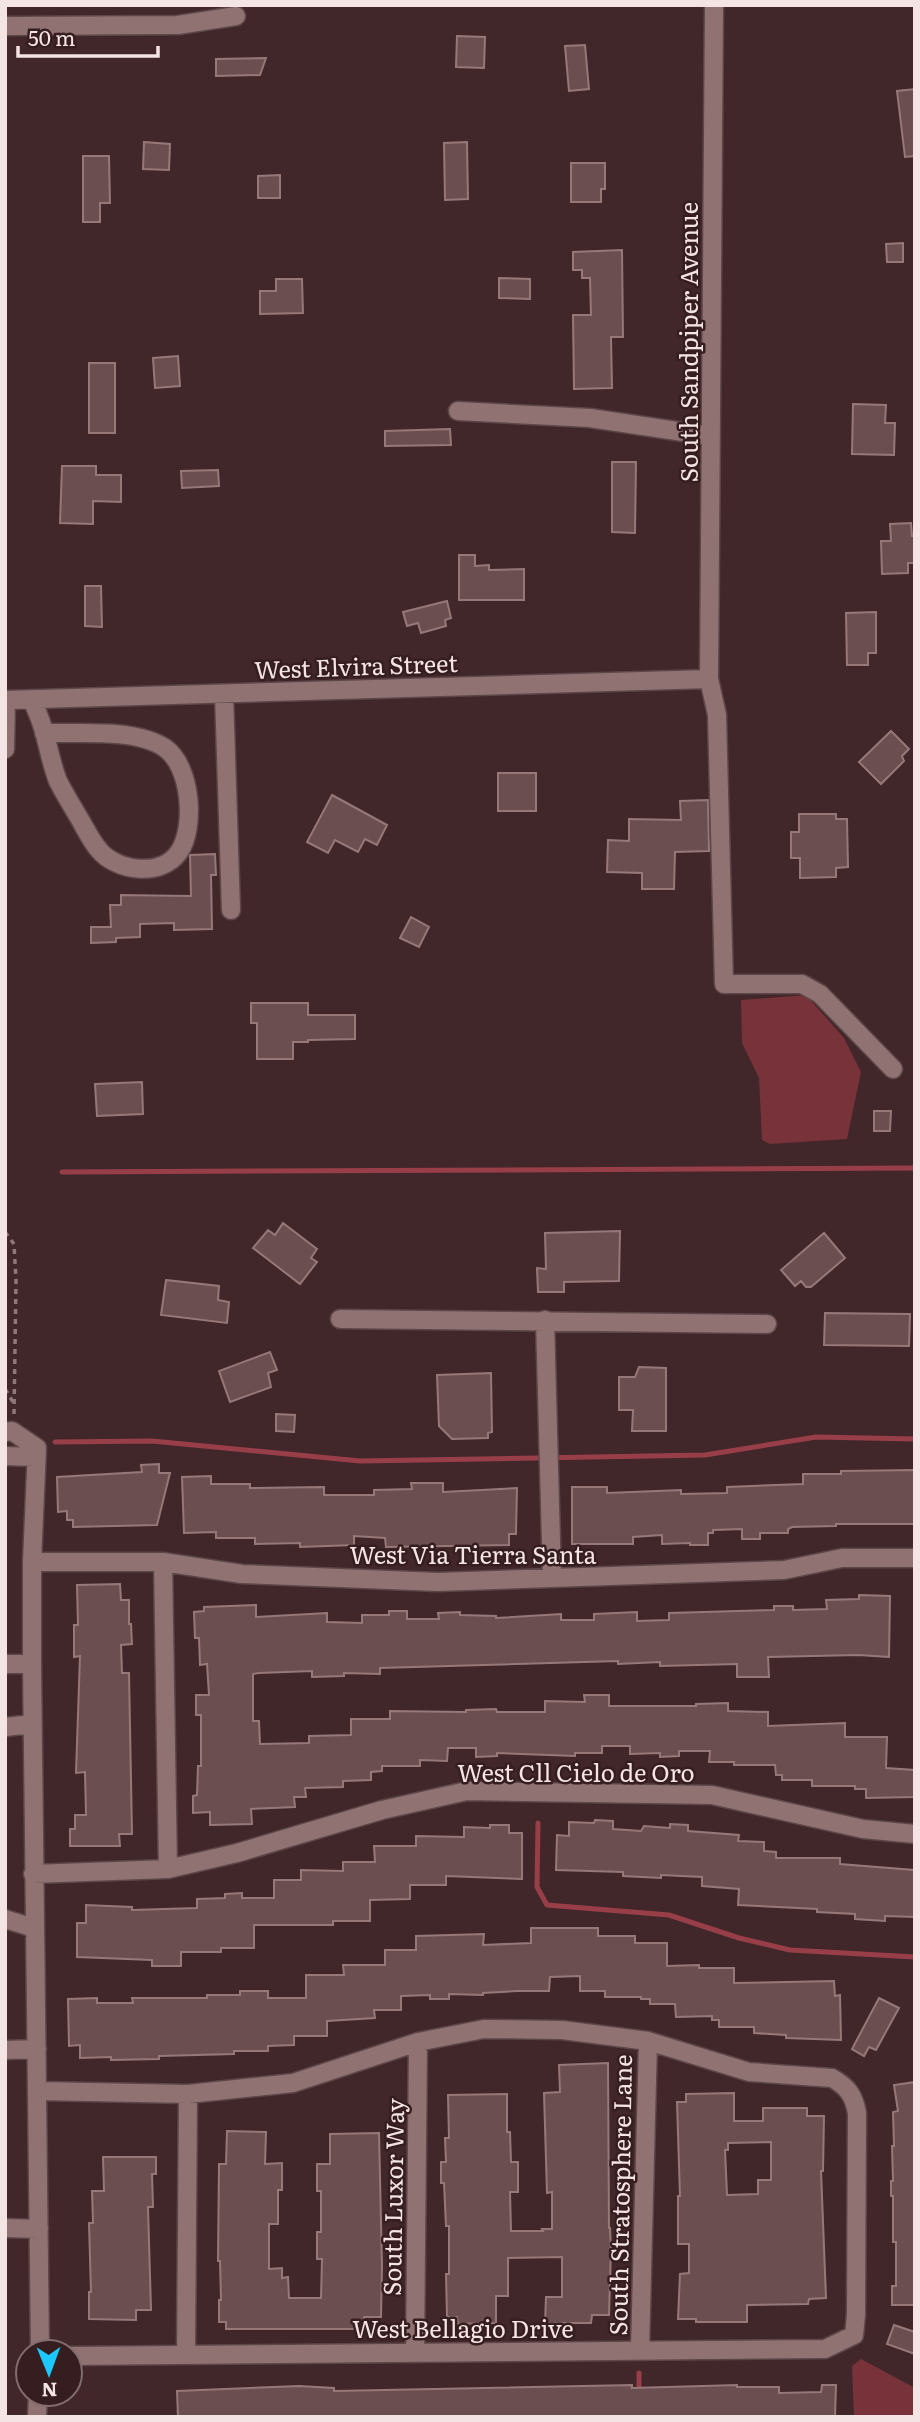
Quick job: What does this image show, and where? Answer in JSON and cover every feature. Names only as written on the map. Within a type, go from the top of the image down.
[{"type":"street","name":"South Sandpiper Avenue","points":[[714,5],[709,679],[717,715],[724,984],[802,984],[820,994],[893,1069]]},
{"type":"street","points":[[5,26],[178,25],[236,16]]},
{"type":"street","points":[[458,411],[590,418],[710,436]]},
{"type":"street","name":"West Elvira Street","points":[[6,700],[709,679]]},
{"type":"street","points":[[224,694],[231,910]]},
{"type":"street","points":[[32,699],[58,781],[97,849],[110,861],[136,869],[155,867],[169,861],[179,852],[186,835],[187,789],[175,756],[163,747],[145,740],[117,734],[44,733]]},
{"type":"street","points":[[5,749],[6,700]]},
{"type":"street","points":[[340,1319],[767,1324]]},
{"type":"street","points":[[545,1320],[552,1578]]},
{"type":"street","points":[[11,1433],[37,1452]]},
{"type":"street","points":[[5,1457],[37,1452]]},
{"type":"street","points":[[37,1452],[32,1562],[32,1724],[39,2091],[40,2338]]},
{"type":"street","name":"West Via Tierra Santa","points":[[32,1562],[163,1562],[242,1574],[438,1582],[784,1570],[842,1559],[915,1558]]},
{"type":"street","points":[[163,1562],[169,1869]]},
{"type":"street","points":[[5,1664],[32,1664]]},
{"type":"street","points":[[5,1727],[32,1724]]},
{"type":"street","name":"West Cll Cielo de Oro","points":[[33,1874],[169,1869],[237,1853],[382,1810],[467,1791],[712,1795],[863,1829],[915,1834]]},
{"type":"street","points":[[5,1919],[34,1928]]},
{"type":"street","points":[[39,2091],[188,2094],[293,2083],[418,2042],[484,2029],[562,2030],[648,2040]]},
{"type":"street","name":"West Bellagio Drive","points":[[84,2356],[825,2349],[854,2334],[857,2113],[854,2097],[845,2085],[832,2078],[749,2072],[648,2040]]},
{"type":"street","name":"South Stratosphere Lane","points":[[640,2350],[648,2040]]},
{"type":"street","name":"South Luxor Way","points":[[415,2352],[418,2042]]},
{"type":"street","points":[[5,2050],[37,2049]]},
{"type":"street","points":[[186,2354],[188,2094]]},
{"type":"street","points":[[5,2228],[39,2229]]},
{"type":"path","points":[[5,1232],[13,1244],[16,1280],[11,1433]]},
{"type":"path","points":[[5,1388],[14,1404]]},
{"type":"shaded area","points":[[806,995],[844,1038],[861,1072],[847,1139],[770,1144],[762,1140],[759,1078],[742,1043],[741,1000]]},
{"type":"shaded area","points":[[861,2359],[915,2388],[915,2417],[854,2417],[852,2366]]},
{"type":"building","points":[[457,36],[485,37],[484,68],[456,67]]},
{"type":"building","points":[[585,45],[589,89],[569,91],[565,46]]},
{"type":"building","points":[[266,58],[260,75],[216,76],[216,59]]},
{"type":"building","points":[[915,89],[915,156],[905,157],[897,91]]},
{"type":"building","points":[[144,142],[170,144],[169,170],[143,169]]},
{"type":"building","points":[[467,142],[468,199],[445,200],[444,143]]},
{"type":"building","points":[[83,156],[109,156],[110,203],[100,203],[100,222],[83,222]]},
{"type":"building","points":[[571,163],[605,163],[605,189],[601,189],[601,202],[571,202]]},
{"type":"building","points":[[280,175],[280,198],[258,198],[258,176]]},
{"type":"building","points":[[903,243],[903,262],[887,262],[886,244]]},
{"type":"building","points":[[622,250],[623,337],[611,337],[612,388],[574,389],[573,315],[591,315],[590,278],[582,278],[582,270],[573,270],[573,252]]},
{"type":"building","points":[[499,278],[530,279],[530,299],[499,298]]},
{"type":"building","points":[[276,279],[302,279],[303,313],[260,314],[260,291],[276,291]]},
{"type":"building","points":[[178,356],[180,386],[155,388],[153,358]]},
{"type":"building","points":[[89,363],[115,363],[115,433],[89,433]]},
{"type":"building","points":[[853,404],[886,405],[885,423],[895,423],[894,455],[852,454]]},
{"type":"building","points":[[450,429],[451,445],[385,446],[385,431]]},
{"type":"building","points":[[612,462],[636,462],[635,533],[612,532]]},
{"type":"building","points":[[62,466],[96,466],[96,475],[121,475],[121,502],[93,501],[93,524],[60,523]]},
{"type":"building","points":[[218,470],[219,486],[182,488],[181,471]]},
{"type":"building","points":[[911,523],[912,536],[915,536],[915,563],[908,563],[908,573],[882,574],[881,541],[891,541],[890,524]]},
{"type":"building","points":[[459,555],[475,555],[475,566],[489,565],[489,570],[524,569],[524,600],[459,600]]},
{"type":"building","points":[[85,586],[101,586],[102,627],[85,626]]},
{"type":"building","points":[[447,601],[451,618],[445,620],[446,626],[421,633],[418,623],[407,626],[403,612]]},
{"type":"building","points":[[876,612],[876,653],[868,653],[868,665],[847,665],[846,613]]},
{"type":"building","points":[[891,731],[909,749],[902,756],[904,761],[881,784],[859,762]]},
{"type":"building","points":[[498,773],[536,773],[536,811],[498,811]]},
{"type":"building","points":[[332,795],[387,825],[377,845],[365,839],[358,852],[335,840],[328,853],[307,842]]},
{"type":"building","points":[[708,800],[709,851],[675,852],[674,889],[642,889],[642,873],[607,872],[608,840],[629,841],[629,819],[681,820],[680,801]]},
{"type":"building","points":[[799,814],[836,814],[836,819],[847,819],[848,867],[836,868],[836,877],[800,878],[800,858],[791,858],[791,832],[799,832]]},
{"type":"building","points":[[215,854],[216,875],[211,875],[212,929],[174,930],[174,923],[140,924],[140,937],[91,943],[91,927],[111,927],[110,905],[121,905],[121,895],[191,896],[190,855]]},
{"type":"building","points":[[411,917],[429,927],[419,947],[400,938]]},
{"type":"building","points":[[251,1003],[308,1003],[308,1015],[355,1015],[355,1039],[293,1042],[293,1059],[257,1059],[257,1023],[251,1023]]},
{"type":"building","points":[[142,1082],[143,1114],[97,1116],[95,1084]]},
{"type":"building","points":[[874,1111],[891,1111],[890,1131],[874,1131]]},
{"type":"building","points":[[283,1223],[317,1249],[311,1258],[317,1262],[300,1284],[253,1248],[268,1230],[275,1235]]},
{"type":"building","points":[[620,1231],[619,1281],[564,1282],[564,1292],[538,1292],[537,1268],[546,1269],[545,1233]]},
{"type":"building","points":[[824,1233],[845,1258],[811,1287],[806,1287],[801,1281],[795,1286],[781,1270]]},
{"type":"building","points":[[166,1280],[219,1286],[218,1300],[229,1302],[227,1323],[161,1315]]},
{"type":"building","points":[[825,1313],[910,1314],[909,1346],[824,1345]]},
{"type":"building","points":[[270,1352],[277,1370],[268,1373],[271,1387],[230,1402],[219,1371]]},
{"type":"building","points":[[639,1367],[666,1368],[666,1431],[632,1431],[633,1410],[619,1410],[619,1377],[635,1377]]},
{"type":"building","points":[[491,1373],[492,1432],[488,1433],[488,1438],[452,1439],[439,1426],[437,1375]]},
{"type":"building","points":[[276,1414],[295,1415],[294,1432],[276,1431]]},
{"type":"building","points":[[159,1464],[159,1473],[170,1473],[157,1525],[73,1527],[73,1520],[67,1520],[67,1511],[58,1512],[57,1477],[142,1472],[141,1465]]},
{"type":"building","points":[[915,1470],[914,1524],[792,1527],[788,1529],[788,1533],[760,1533],[760,1539],[742,1539],[742,1529],[713,1530],[713,1533],[708,1533],[708,1545],[662,1544],[662,1535],[633,1537],[633,1544],[572,1544],[572,1487],[607,1487],[607,1493],[681,1490],[681,1494],[727,1493],[727,1487],[803,1484],[803,1474]]},
{"type":"building","points":[[211,1476],[211,1484],[250,1484],[250,1488],[324,1487],[324,1495],[374,1495],[374,1490],[412,1489],[411,1483],[443,1483],[443,1492],[517,1488],[516,1534],[509,1534],[509,1545],[386,1547],[385,1538],[354,1536],[354,1545],[300,1547],[300,1543],[255,1544],[255,1538],[216,1538],[216,1532],[184,1533],[182,1477]]},
{"type":"building","points":[[120,1584],[121,1600],[129,1600],[132,1644],[121,1645],[122,1673],[129,1673],[132,1834],[119,1834],[120,1846],[70,1846],[70,1829],[75,1829],[75,1815],[86,1815],[85,1772],[76,1773],[80,1656],[74,1657],[74,1625],[78,1625],[77,1585]]},
{"type":"building","points":[[859,1595],[890,1596],[889,1657],[768,1657],[769,1677],[737,1677],[737,1664],[660,1666],[660,1662],[618,1664],[618,1661],[380,1668],[380,1674],[344,1673],[344,1676],[312,1677],[312,1671],[259,1673],[253,1674],[253,1721],[259,1721],[260,1744],[309,1743],[309,1736],[351,1735],[351,1719],[390,1719],[390,1711],[466,1712],[496,1709],[497,1712],[545,1712],[545,1701],[585,1702],[584,1695],[609,1695],[609,1706],[696,1706],[728,1703],[728,1711],[768,1712],[768,1726],[845,1723],[845,1737],[887,1737],[886,1768],[915,1770],[915,1797],[866,1798],[866,1789],[855,1789],[855,1786],[812,1786],[812,1780],[782,1780],[782,1775],[776,1775],[775,1765],[709,1762],[710,1751],[679,1751],[679,1756],[660,1757],[660,1753],[630,1754],[630,1746],[602,1746],[602,1753],[575,1753],[575,1756],[497,1753],[497,1756],[476,1757],[476,1748],[448,1748],[447,1761],[420,1760],[420,1766],[382,1766],[382,1771],[371,1772],[371,1780],[343,1781],[343,1787],[305,1788],[306,1797],[294,1797],[295,1807],[251,1809],[252,1824],[210,1825],[210,1812],[193,1813],[198,1766],[201,1766],[201,1715],[196,1715],[196,1695],[209,1695],[207,1664],[200,1665],[199,1638],[195,1638],[194,1612],[204,1611],[204,1607],[256,1605],[256,1617],[327,1613],[327,1622],[362,1623],[362,1615],[389,1615],[389,1611],[407,1611],[407,1619],[439,1619],[438,1613],[460,1612],[460,1615],[496,1618],[561,1614],[561,1620],[594,1620],[594,1614],[637,1612],[637,1621],[669,1620],[669,1613],[774,1610],[774,1606],[793,1606],[793,1610],[827,1609],[826,1600],[859,1599]]},
{"type":"building","points":[[595,1820],[613,1821],[613,1829],[641,1831],[644,1826],[670,1828],[670,1824],[688,1825],[688,1831],[739,1835],[738,1841],[764,1842],[764,1851],[776,1852],[776,1858],[840,1858],[840,1864],[914,1870],[915,1917],[885,1916],[885,1921],[855,1919],[855,1914],[817,1912],[817,1909],[738,1905],[739,1889],[702,1886],[702,1877],[661,1875],[661,1878],[623,1876],[623,1872],[556,1870],[557,1835],[569,1836],[569,1822],[594,1823]]},
{"type":"building","points":[[490,1825],[509,1825],[509,1833],[522,1833],[522,1879],[446,1876],[446,1885],[410,1885],[410,1899],[370,1900],[370,1921],[333,1921],[333,1925],[254,1925],[254,1948],[221,1948],[221,1952],[181,1952],[181,1966],[152,1966],[152,1960],[77,1957],[77,1923],[86,1923],[86,1905],[132,1907],[132,1910],[197,1908],[197,1899],[225,1898],[225,1894],[242,1893],[242,1898],[274,1898],[274,1880],[301,1880],[301,1870],[343,1871],[343,1862],[375,1862],[374,1846],[416,1846],[416,1836],[464,1837],[464,1827],[490,1828]]},
{"type":"building","points":[[531,1928],[598,1928],[598,1936],[635,1936],[635,1943],[667,1943],[667,1966],[734,1968],[734,1983],[834,1981],[835,1996],[840,1995],[841,2040],[786,2038],[786,2035],[754,2033],[754,2027],[719,2027],[719,2020],[712,2020],[712,2016],[676,2017],[675,2004],[650,2004],[650,1999],[641,1997],[605,1997],[605,1991],[580,1991],[580,1976],[550,1977],[549,1991],[449,1994],[449,1999],[430,1999],[430,1995],[401,1996],[401,2010],[374,2010],[375,2018],[327,2021],[327,2036],[294,2036],[294,2045],[268,2046],[268,2051],[111,2060],[111,2057],[80,2058],[80,2045],[69,2046],[68,1999],[97,1998],[97,2003],[133,2003],[132,1998],[207,1998],[207,1995],[240,1995],[240,1991],[268,1991],[268,1998],[306,1998],[306,1975],[344,1975],[343,1965],[385,1965],[385,1950],[416,1950],[416,1936],[484,1934],[483,1945],[531,1943]]},
{"type":"building","points":[[879,1998],[899,2008],[876,2050],[869,2047],[864,2056],[852,2049]]},
{"type":"building","points":[[608,2063],[611,2250],[609,2315],[592,2315],[591,2323],[545,2323],[546,2297],[562,2297],[562,2257],[508,2258],[508,2296],[496,2296],[496,2323],[458,2324],[457,2317],[447,2317],[449,2226],[446,2226],[444,2183],[441,2183],[441,2162],[446,2162],[445,2138],[449,2138],[448,2095],[507,2094],[507,2132],[510,2132],[511,2162],[518,2162],[518,2192],[510,2192],[511,2231],[543,2231],[542,2229],[552,2229],[552,2192],[547,2193],[544,2093],[560,2092],[559,2065]]},
{"type":"building","points":[[915,2082],[915,2305],[892,2305],[892,2286],[896,2286],[896,2242],[893,2242],[891,2196],[893,2112],[898,2111],[894,2085]]},
{"type":"building","points":[[734,2093],[734,2121],[763,2121],[763,2108],[807,2108],[807,2116],[824,2116],[821,2171],[826,2298],[809,2299],[808,2304],[747,2305],[747,2322],[696,2322],[696,2319],[678,2319],[680,2274],[689,2273],[689,2244],[678,2244],[680,2196],[677,2102],[686,2102],[686,2094]],"holes":[[[771,2142],[771,2180],[758,2180],[758,2194],[727,2195],[725,2150],[728,2150],[728,2143]]]},
{"type":"building","points":[[227,2131],[266,2132],[265,2164],[282,2163],[282,2190],[278,2190],[278,2224],[269,2224],[269,2269],[282,2268],[282,2278],[288,2277],[289,2298],[321,2298],[322,2259],[317,2259],[317,2232],[321,2232],[321,2191],[317,2191],[317,2164],[330,2164],[330,2134],[379,2133],[381,2317],[364,2317],[364,2329],[226,2329],[226,2322],[219,2322],[219,2164],[226,2164]]},
{"type":"building","points":[[103,2157],[156,2157],[156,2174],[152,2174],[153,2207],[148,2207],[151,2310],[136,2310],[136,2320],[89,2319],[89,2223],[93,2223],[92,2191],[104,2191]]},
{"type":"building","points":[[894,2325],[915,2332],[915,2354],[887,2344]]},
{"type":"building","points":[[632,2385],[632,2388],[737,2385],[779,2387],[779,2393],[821,2392],[822,2385],[836,2385],[835,2417],[178,2417],[177,2391],[299,2386],[334,2388],[334,2391]]},
{"type":"waterway","points":[[62,1172],[915,1168]]},
{"type":"waterway","points":[[55,1442],[152,1441],[360,1461],[705,1455],[816,1437],[915,1439]]},
{"type":"waterway","points":[[538,1823],[537,1887],[547,1905],[669,1915],[739,1938],[790,1950],[915,1957]]},
{"type":"waterway","points":[[639,2373],[639,2395]]}]
